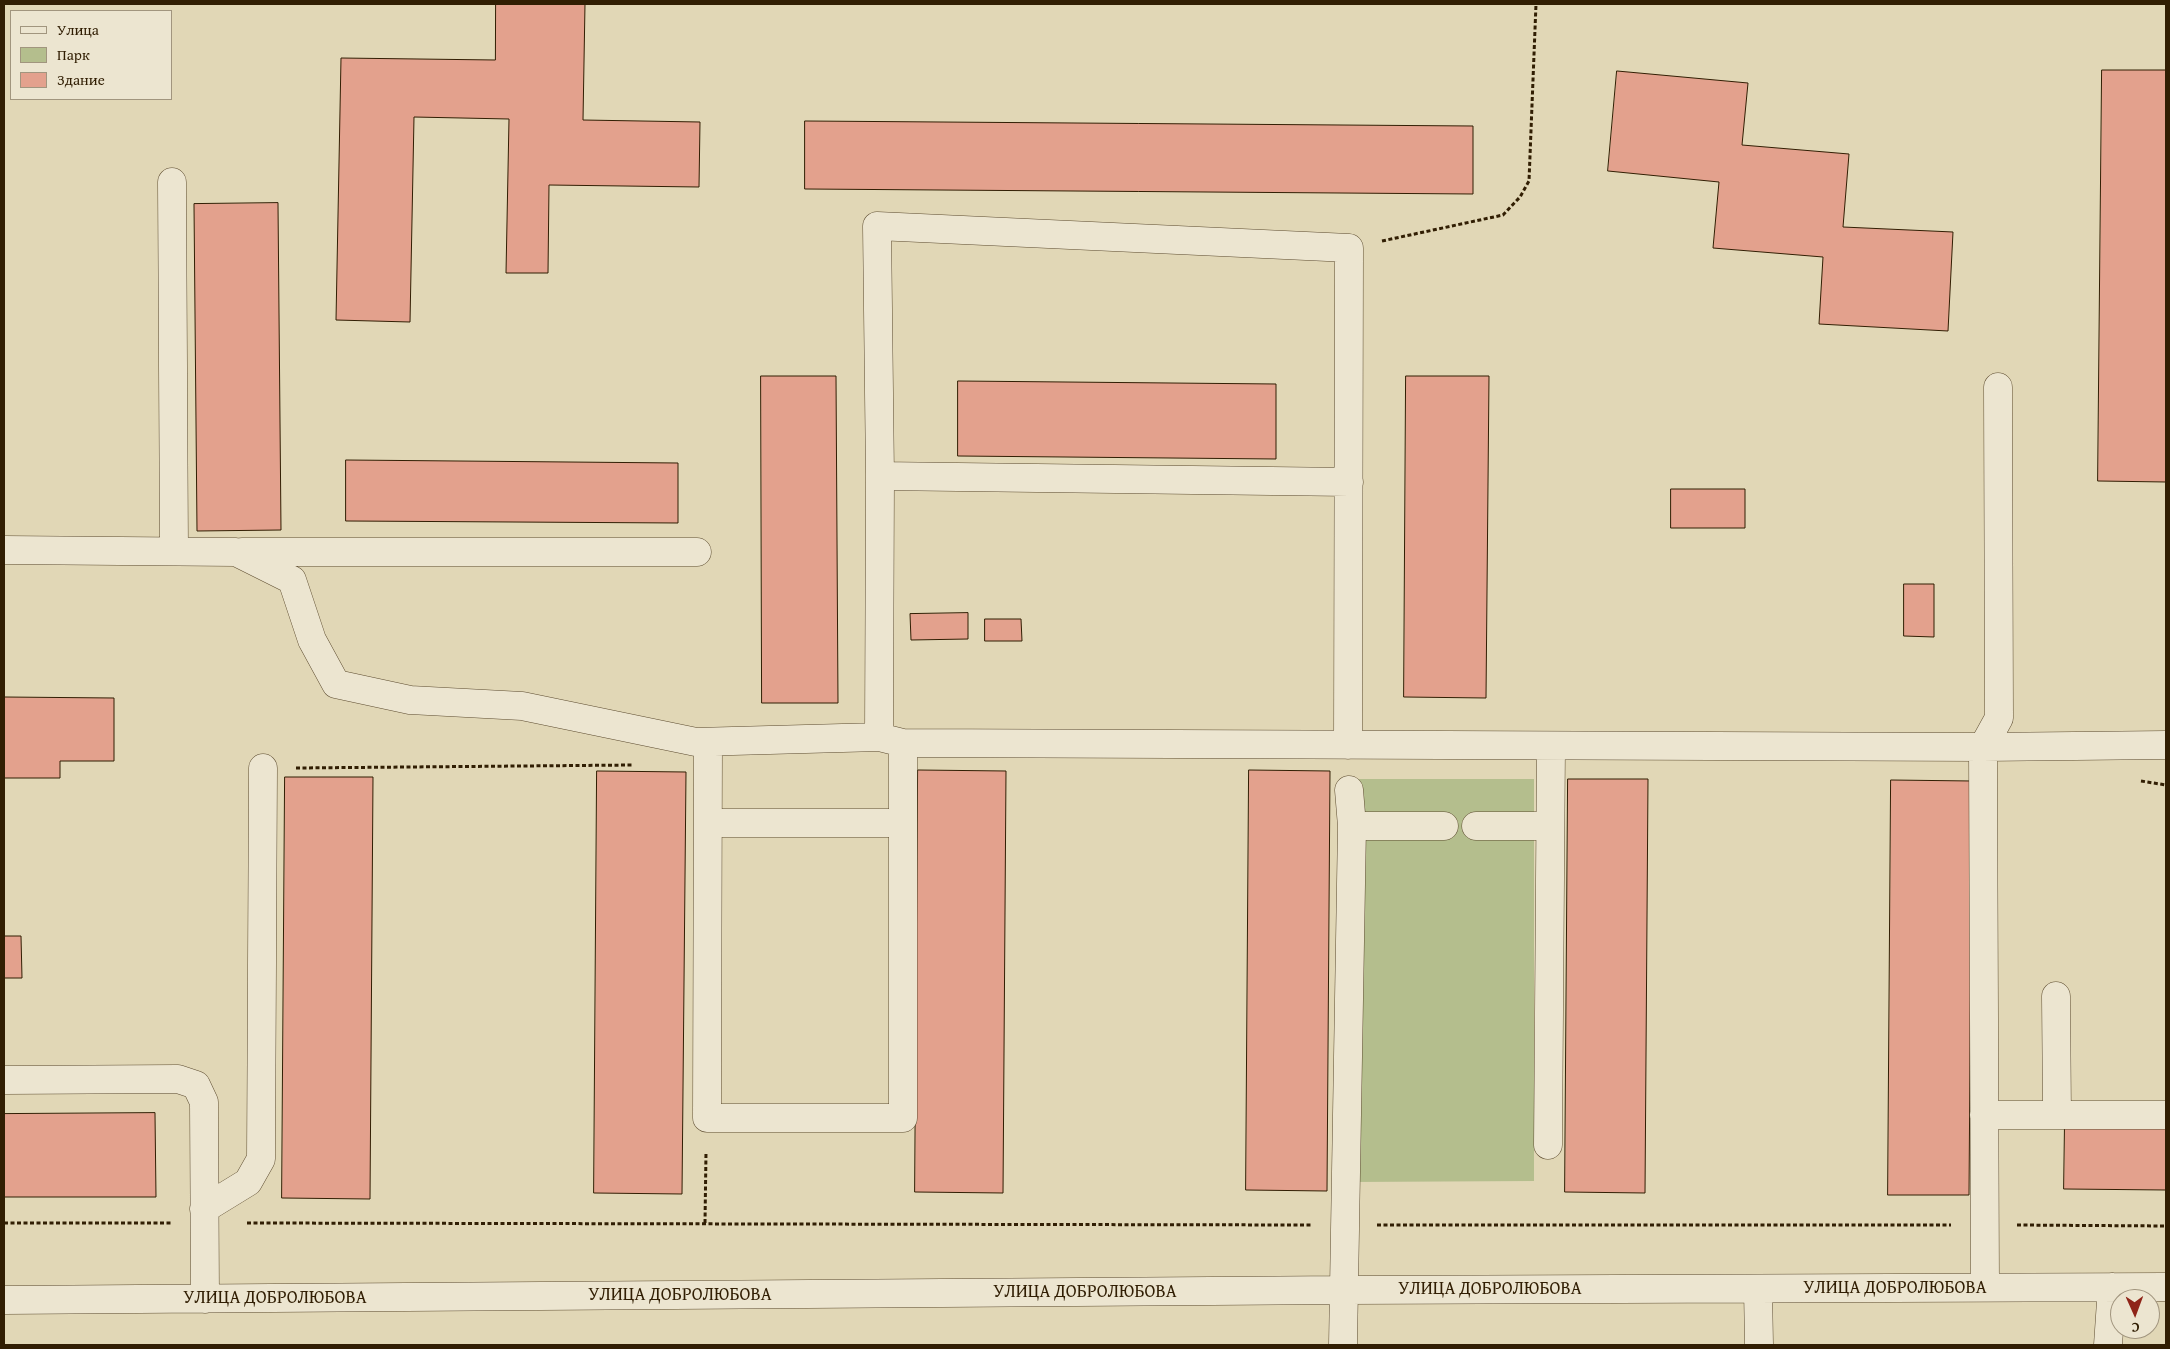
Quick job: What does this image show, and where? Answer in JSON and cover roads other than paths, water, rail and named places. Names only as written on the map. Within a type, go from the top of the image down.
[{"type":"street","points":[[172,182],[174,551]]},
{"type":"street","points":[[708,742],[707,1118],[903,1118],[904,823],[891,740],[880,476],[877,226],[1349,248],[1348,745]]},
{"type":"street","points":[[1985,1287],[1983,747],[1999,718],[1998,387]]},
{"type":"street","points":[[880,476],[1349,482]]},
{"type":"street","points":[[4,550],[697,552]]},
{"type":"street","points":[[236,552],[292,580],[312,640],[336,684],[410,700],[522,706],[696,742],[891,740],[1550,746],[1983,747],[2166,745]]},
{"type":"street","points":[[1548,1145],[1550,746]]},
{"type":"street","points":[[204,1216],[248,1182],[261,1159],[263,768]]},
{"type":"street","points":[[1343,1345],[1352,826],[1349,790]]},
{"type":"street","points":[[708,824],[904,823]]},
{"type":"street","points":[[1352,826],[1444,826]]},
{"type":"street","points":[[1476,826],[1550,826]]},
{"type":"street","points":[[2056,996],[2057,1115]]},
{"type":"street","points":[[4,1080],[178,1079],[196,1085],[204,1102],[205,1299]]},
{"type":"street","points":[[1984,1115],[2166,1115]]},
{"type":"street","points":[[2108,1345],[2112,1287]]},
{"type":"street","name":"УЛИЦА ДОБРОЛЮБОВА","points":[[4,1300],[1345,1290],[2166,1287]]},
{"type":"street","points":[[1758,1288],[1759,1345]]}]
